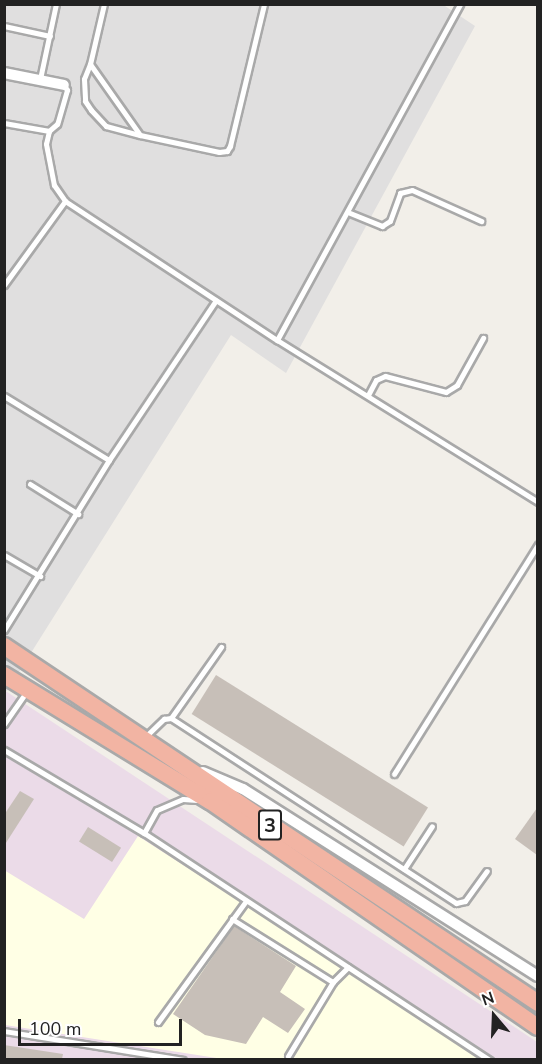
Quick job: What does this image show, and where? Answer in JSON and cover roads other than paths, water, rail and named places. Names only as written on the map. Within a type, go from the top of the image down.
[{"type":"highway","name":"3","points":[[4,645],[169,758],[537,1003]]},
{"type":"highway","name":"3","points":[[4,675],[210,801],[536,1025]]},
{"type":"street","points":[[4,73],[64,85]]},
{"type":"street","points":[[169,758],[243,789],[537,976]]},
{"type":"lane","points":[[40,79],[56,4]]},
{"type":"lane","points":[[104,4],[90,64],[84,79],[85,101],[91,110],[106,126],[140,135],[227,151],[264,4]]},
{"type":"lane","points":[[278,340],[350,213],[460,4]]},
{"type":"lane","points":[[4,26],[50,36]]},
{"type":"lane","points":[[90,64],[140,135]]},
{"type":"lane","points":[[64,85],[67,90],[57,124],[49,131],[46,144],[54,185],[65,201],[278,340],[537,502]]},
{"type":"lane","points":[[4,123],[49,131]]},
{"type":"lane","points":[[350,213],[382,226],[390,220],[400,193],[412,190],[481,221]]},
{"type":"lane","points":[[4,285],[65,201]]},
{"type":"lane","points":[[4,630],[40,576],[109,460],[216,300]]},
{"type":"lane","points":[[368,395],[376,380],[385,376],[446,392],[457,385],[483,338]]},
{"type":"lane","points":[[4,396],[109,460]]},
{"type":"lane","points":[[30,484],[78,513]]},
{"type":"lane","points":[[393,774],[537,544]]},
{"type":"lane","points":[[4,555],[40,576]]},
{"type":"lane","points":[[171,718],[221,647]]},
{"type":"lane","points":[[4,724],[27,690]]},
{"type":"lane","points":[[143,739],[164,719],[171,718],[460,904],[487,871]]},
{"type":"lane","points":[[4,750],[144,833],[490,1059]]},
{"type":"lane","points":[[144,833],[157,810],[172,802],[210,801]]},
{"type":"lane","points":[[404,869],[432,826]]},
{"type":"lane","points":[[158,1022],[246,901]]},
{"type":"lane","points":[[232,919],[333,982]]},
{"type":"lane","points":[[288,1056],[333,982],[348,967]]},
{"type":"lane","points":[[4,1031],[161,1058],[183,1059]]}]
